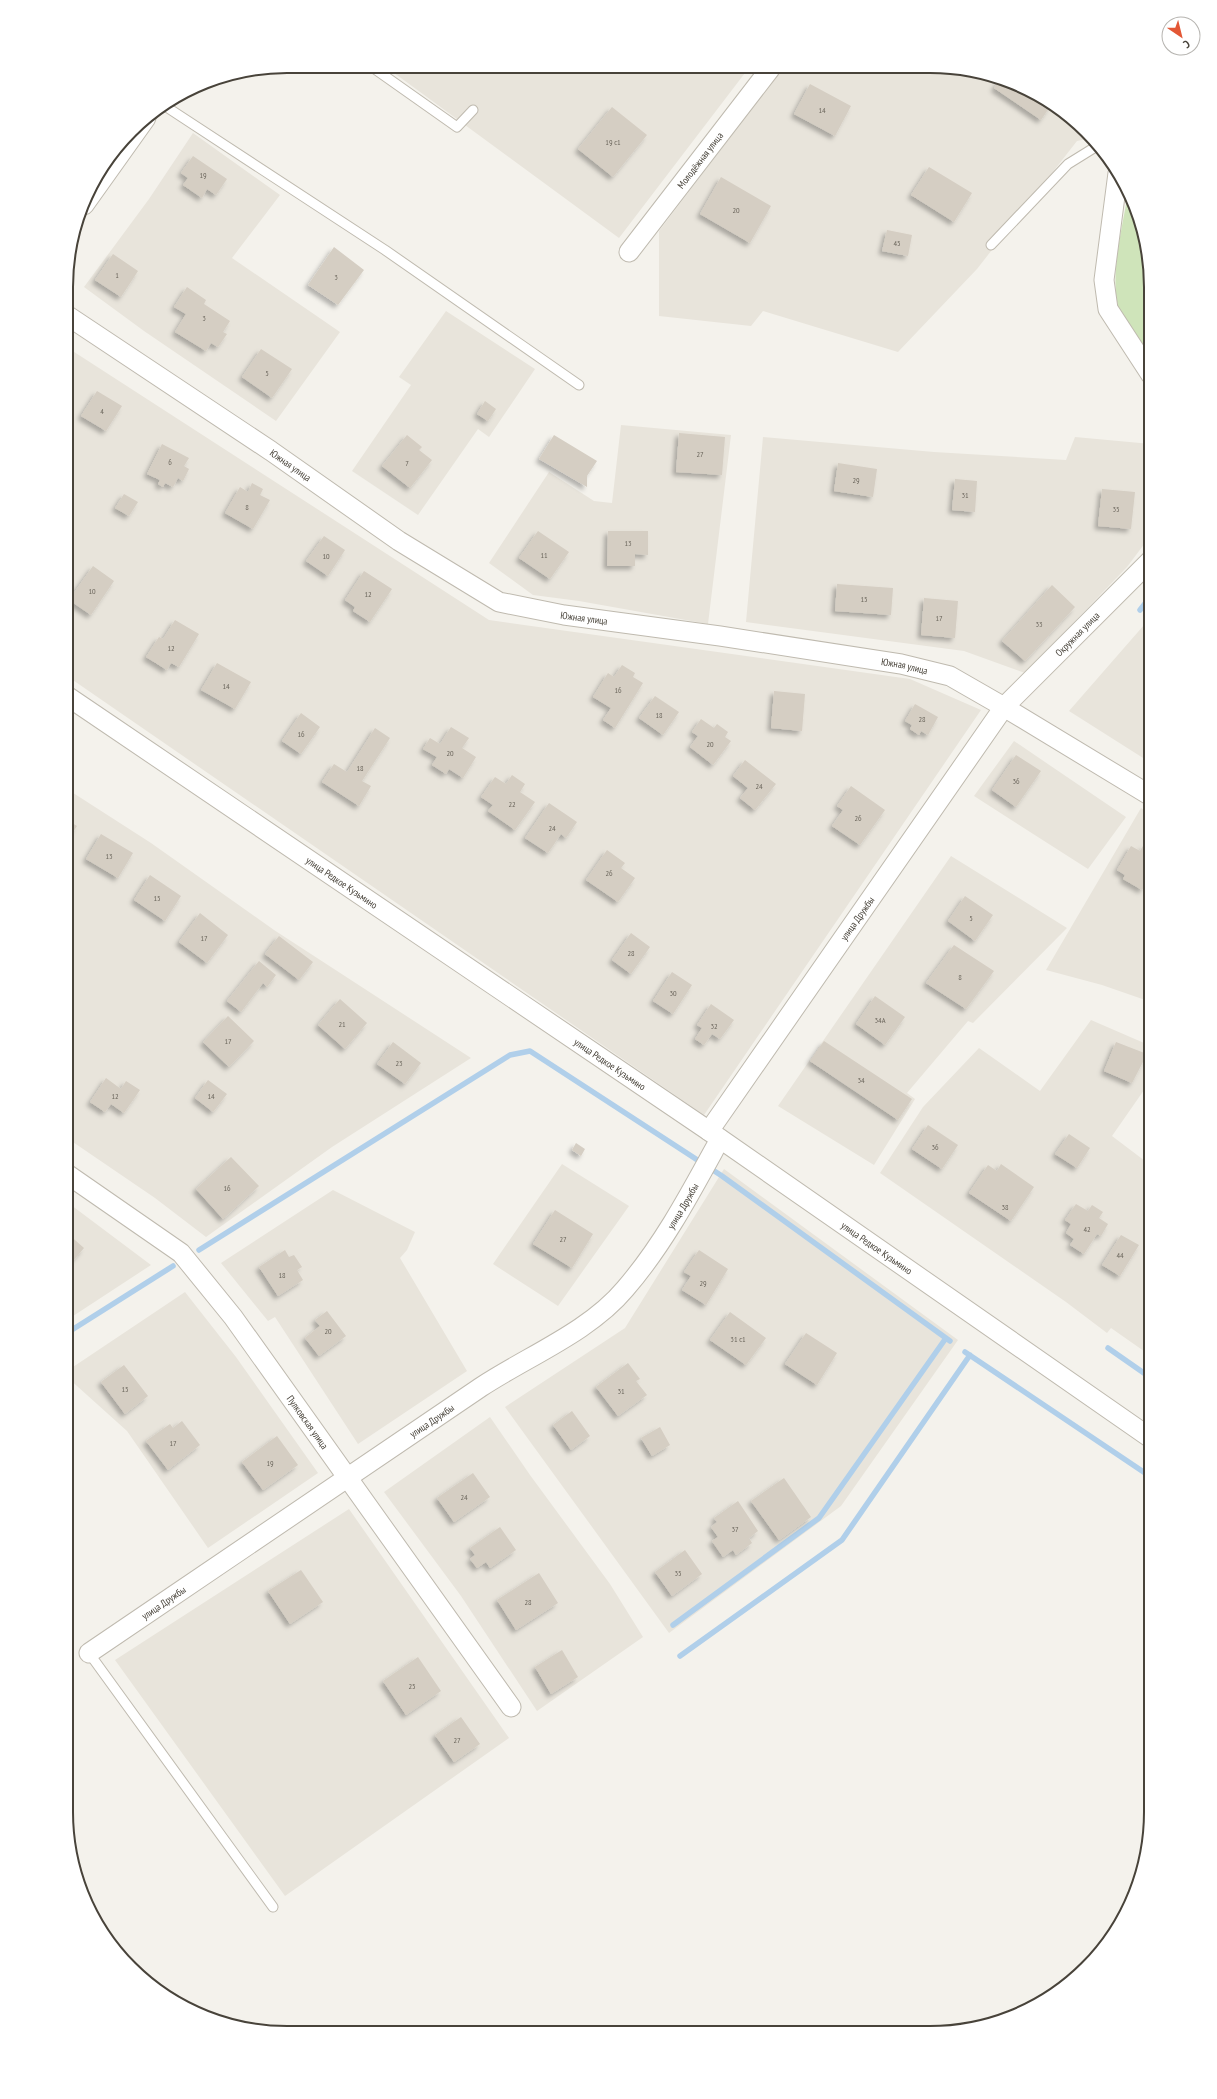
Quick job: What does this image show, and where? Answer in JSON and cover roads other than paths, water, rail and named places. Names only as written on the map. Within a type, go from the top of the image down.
[{"type":"street","name":"Молодёжная улица","points":[[629,252],[767,73]]},
{"type":"street","points":[[103,179],[126,146]]},
{"type":"street","points":[[1117,183],[1104,280],[1108,309],[1144,365]]},
{"type":"street","name":"Южная улица","points":[[73,319],[295,467],[399,541],[499,602],[564,615],[720,636],[901,664],[950,676],[1144,792]]},
{"type":"street","name":"Окружная улица","points":[[1004,707],[1144,567]]},
{"type":"street","name":"улица Редкое Кузьмино","points":[[73,700],[715,1135],[1144,1433]]},
{"type":"street","name":"улица Дружбы","points":[[89,1652],[485,1384],[594,1318],[624,1290],[647,1260],[677,1216],[715,1135],[1004,707]]},
{"type":"street","name":"Пулковская улица","points":[[73,1178],[181,1253],[233,1317],[511,1707]]},
{"type":"lane","points":[[382,73],[457,127],[473,110]]},
{"type":"lane","points":[[169,109],[385,250],[579,385]]},
{"type":"lane","points":[[991,245],[1068,164],[1093,148]]},
{"type":"lane","points":[[89,1652],[273,1907]]},
{"type":"waterway","points":[[1140,610],[1144,605]]},
{"type":"waterway","points":[[199,1250],[510,1055],[530,1051],[722,1176],[950,1341]]},
{"type":"waterway","points":[[73,1329],[173,1266]]},
{"type":"waterway","points":[[673,1625],[819,1518],[946,1338]]},
{"type":"waterway","points":[[1108,1348],[1144,1373]]},
{"type":"waterway","points":[[965,1352],[1144,1472]]},
{"type":"waterway","points":[[680,1656],[842,1540],[970,1355]]}]
